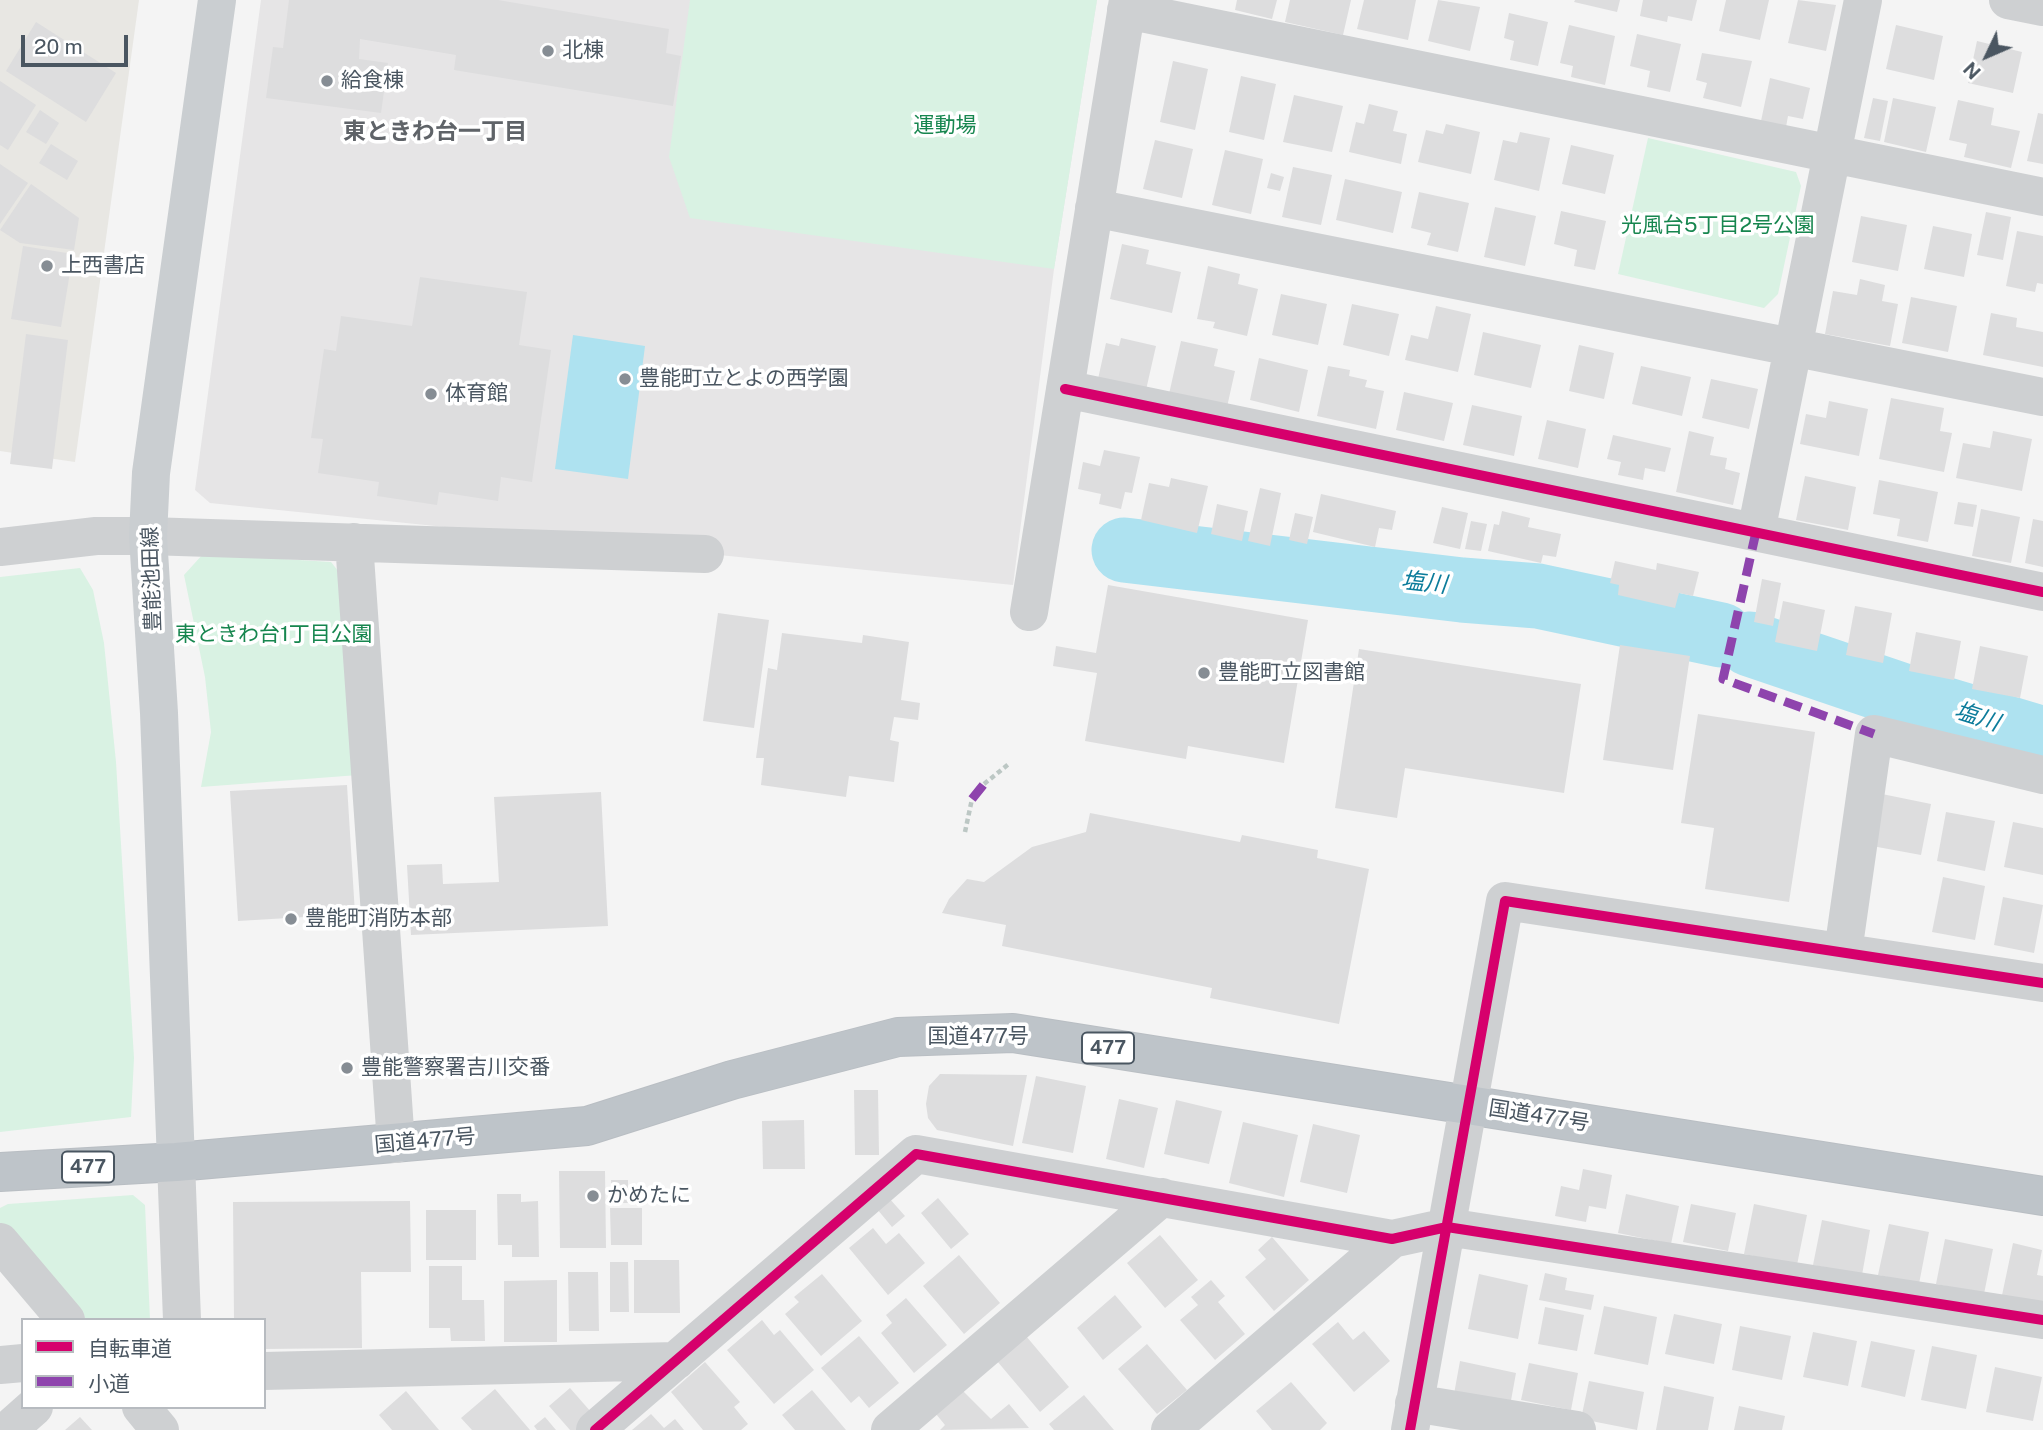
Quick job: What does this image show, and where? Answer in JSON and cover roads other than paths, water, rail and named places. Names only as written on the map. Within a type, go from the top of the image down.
[{"type":"highway","name":"国道477号","points":[[0,1172],[176,1162],[587,1126],[732,1080],[898,1037],[1013,1033],[2043,1196]]},
{"type":"main road","name":"豊能池田線","points":[[176,1162],[159,713],[148,536],[151,473],[217,0]]},
{"type":"street","points":[[1756,532],[1863,0]]},
{"type":"street","points":[[2008,0],[2043,7]]},
{"type":"street","points":[[1030,612],[1127,5],[2043,197]]},
{"type":"street","points":[[1094,208],[2043,397]]},
{"type":"street","points":[[1065,389],[2043,592]]},
{"type":"street","points":[[0,547],[96,536],[148,536],[705,554]]},
{"type":"street","points":[[354,542],[396,1144]]},
{"type":"street","points":[[1843,952],[1874,734],[2043,775]]},
{"type":"street","points":[[1577,1430],[1412,1417],[1505,901],[2043,983]]},
{"type":"street","points":[[595,1430],[916,1154],[1392,1239],[1447,1227],[2043,1320]]},
{"type":"street","points":[[176,1162],[182,1318]]},
{"type":"street","points":[[890,1430],[1162,1198]]},
{"type":"street","points":[[1170,1430],[1392,1239]]},
{"type":"street","points":[[0,1242],[64,1318]]},
{"type":"street","points":[[266,1371],[676,1361]]},
{"type":"street","points":[[0,1365],[21,1363]]},
{"type":"street","points":[[8,1430],[32,1409]]},
{"type":"street","points":[[143,1409],[160,1430]]},
{"type":"street","points":[[175,1430],[179,1409]]},
{"type":"water","points":[[573,335],[645,346],[628,479],[555,469]]},
{"type":"waterway","name":"塩川","points":[[1124,550],[1462,590],[1538,596],[1721,635]]},
{"type":"waterway","name":"塩川","points":[[1750,644],[1936,707],[2043,739]]},
{"type":"place","name":"北棟","points":[[548,51]]},
{"type":"place","name":"給食棟","points":[[327,81]]},
{"type":"place","name":"上西書店","points":[[47,266]]},
{"type":"place","name":"豊能町立とよの西学園","points":[[625,379]]},
{"type":"place","name":"体育館","points":[[431,394]]},
{"type":"place","name":"豊能町立図書館","points":[[1204,673]]},
{"type":"place","name":"豊能町消防本部","points":[[291,919]]},
{"type":"place","name":"豊能警察署吉川交番","points":[[347,1068]]},
{"type":"place","name":"かめたに","points":[[593,1196]]},
{"type":"district","name":"東ときわ台一丁目","points":[[435,132]]},
{"type":"park label","name":"運動場","points":[[945,126]]},
{"type":"park label","name":"光風台5丁目2号公園","points":[[1718,226]]},
{"type":"park label","name":"東ときわ台1丁目公園","points":[[274,635]]}]
